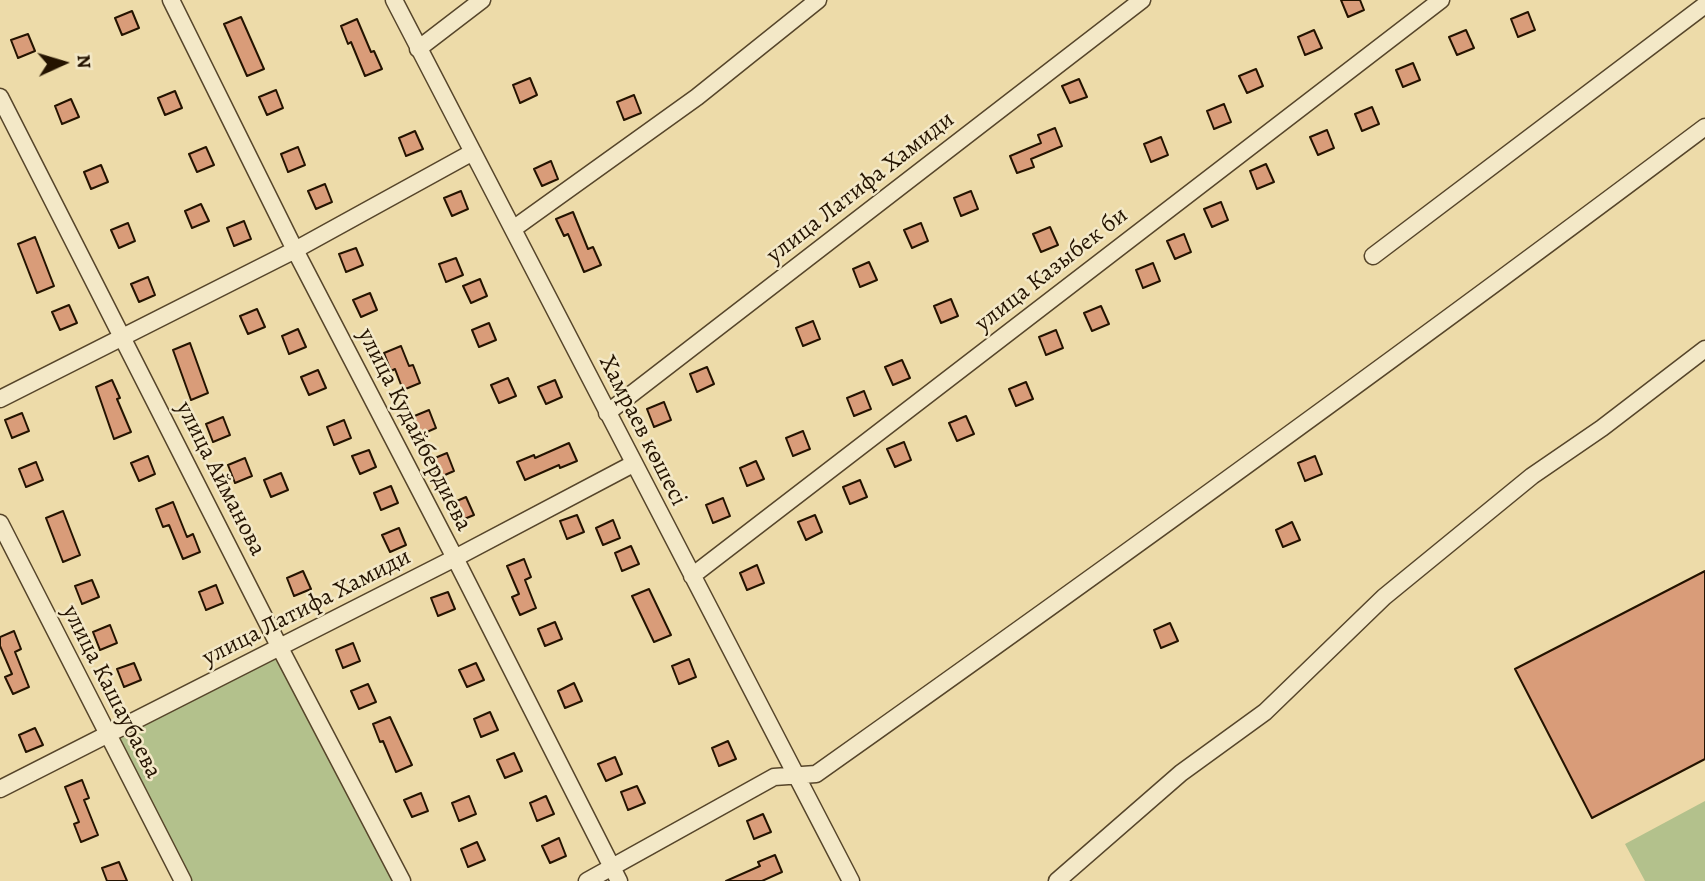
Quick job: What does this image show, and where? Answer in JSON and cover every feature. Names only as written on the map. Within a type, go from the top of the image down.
[{"type":"street","name":"улица Кудайбердиева","points":[[172,0],[295,250],[456,558],[615,875]]},
{"type":"street","name":"Хамраев көшесі","points":[[394,0],[851,881]]},
{"type":"street","points":[[418,49],[482,0]]},
{"type":"street","points":[[513,229],[697,97],[818,0]]},
{"type":"street","name":"улица Латифа Хамиди","points":[[607,413],[1142,0]]},
{"type":"street","name":"улица Казыбек би","points":[[692,576],[1441,0]]},
{"type":"street","points":[[1373,256],[1705,5]]},
{"type":"street","name":"улица Айманова","points":[[0,97],[280,648],[402,881]]},
{"type":"street","points":[[587,881],[615,875],[774,777],[816,774],[1416,344],[1705,128]]},
{"type":"street","points":[[0,399],[295,250],[473,152]]},
{"type":"street","points":[[1057,881],[1181,773],[1265,712],[1384,597],[1532,476],[1602,428],[1705,349]]},
{"type":"street","name":"улица Латифа Хамиди","points":[[0,789],[456,558],[633,464]]},
{"type":"street","name":"улица Кашаубаева","points":[[0,523],[183,881]]},
{"type":"green space","points":[[280,648],[402,881],[183,881],[107,734]]},
{"type":"green space","points":[[1705,801],[1705,881],[1645,881],[1625,844]]},
{"type":"building","points":[[1341,0],[1360,0],[1364,10],[1348,17]]},
{"type":"building","points":[[132,11],[139,28],[122,35],[115,18]]},
{"type":"building","points":[[1528,12],[1535,30],[1518,37],[1511,19]]},
{"type":"building","points":[[241,17],[264,69],[247,76],[224,24]]},
{"type":"building","points":[[357,19],[371,52],[374,51],[382,69],[365,76],[341,26]]},
{"type":"building","points":[[1314,30],[1322,48],[1305,55],[1298,37]]},
{"type":"building","points":[[1466,30],[1474,48],[1457,55],[1449,37]]},
{"type":"building","points":[[28,34],[35,51],[18,58],[11,40]]},
{"type":"building","points":[[1413,63],[1420,80],[1403,87],[1396,70]]},
{"type":"building","points":[[1256,69],[1263,86],[1247,93],[1239,76]]},
{"type":"building","points":[[530,78],[537,95],[520,103],[513,85]]},
{"type":"building","points":[[1079,79],[1087,97],[1070,103],[1062,86]]},
{"type":"building","points":[[276,90],[283,108],[267,115],[259,97]]},
{"type":"building","points":[[175,91],[182,108],[165,115],[158,98]]},
{"type":"building","points":[[634,95],[641,113],[624,120],[617,102]]},
{"type":"building","points":[[71,99],[79,117],[62,124],[55,106]]},
{"type":"building","points":[[1224,104],[1231,122],[1214,129],[1207,111]]},
{"type":"building","points":[[1372,107],[1379,124],[1362,131],[1355,114]]},
{"type":"building","points":[[1055,128],[1062,146],[1031,159],[1034,167],[1017,173],[1010,156],[1041,143],[1038,135]]},
{"type":"building","points":[[1327,130],[1334,148],[1318,155],[1310,137]]},
{"type":"building","points":[[415,131],[423,149],[406,156],[399,138]]},
{"type":"building","points":[[1161,137],[1168,155],[1151,162],[1144,144]]},
{"type":"building","points":[[206,147],[214,165],[197,172],[189,154]]},
{"type":"building","points":[[298,147],[305,165],[288,172],[281,154]]},
{"type":"building","points":[[551,161],[558,179],[542,186],[534,169]]},
{"type":"building","points":[[1266,164],[1274,182],[1257,189],[1250,171]]},
{"type":"building","points":[[101,165],[108,182],[91,189],[84,172]]},
{"type":"building","points":[[325,184],[332,202],[316,209],[308,191]]},
{"type":"building","points":[[461,191],[468,209],[452,216],[444,198]]},
{"type":"building","points":[[971,191],[978,209],[961,216],[954,198]]},
{"type":"building","points":[[1221,202],[1228,220],[1212,227],[1204,209]]},
{"type":"building","points":[[201,204],[209,221],[192,228],[185,211]]},
{"type":"building","points":[[573,212],[588,249],[593,247],[601,265],[584,272],[568,234],[564,236],[556,219]]},
{"type":"building","points":[[244,221],[251,239],[234,246],[227,228]]},
{"type":"building","points":[[128,223],[135,241],[119,248],[111,230]]},
{"type":"building","points":[[921,223],[928,241],[912,248],[904,230]]},
{"type":"building","points":[[1050,227],[1058,245],[1041,252],[1033,234]]},
{"type":"building","points":[[1184,234],[1191,252],[1175,259],[1167,241]]},
{"type":"building","points":[[35,237],[54,286],[37,293],[18,244]]},
{"type":"building","points":[[356,248],[363,265],[346,272],[339,254]]},
{"type":"building","points":[[456,258],[463,275],[446,282],[439,264]]},
{"type":"building","points":[[869,262],[877,280],[860,287],[853,269]]},
{"type":"building","points":[[1153,263],[1160,281],[1143,288],[1136,270]]},
{"type":"building","points":[[148,277],[155,295],[139,302],[131,284]]},
{"type":"building","points":[[480,279],[487,296],[471,303],[463,286]]},
{"type":"building","points":[[370,293],[377,310],[361,317],[353,300]]},
{"type":"building","points":[[951,299],[958,316],[941,323],[934,306]]},
{"type":"building","points":[[69,305],[77,323],[60,330],[52,312]]},
{"type":"building","points":[[1101,306],[1109,324],[1092,331],[1084,313]]},
{"type":"building","points":[[257,309],[265,327],[248,334],[240,316]]},
{"type":"building","points":[[813,321],[820,339],[803,346],[796,328]]},
{"type":"building","points":[[489,323],[496,340],[479,347],[472,330]]},
{"type":"building","points":[[298,329],[306,347],[289,354],[282,336]]},
{"type":"building","points":[[1056,330],[1063,348],[1046,355],[1039,337]]},
{"type":"building","points":[[190,343],[208,393],[191,400],[173,350]]},
{"type":"building","points":[[401,346],[420,383],[403,390],[395,369],[391,371],[384,353]]},
{"type":"building","points":[[902,360],[910,378],[893,385],[885,367]]},
{"type":"building","points":[[707,367],[714,384],[697,392],[690,374]]},
{"type":"building","points":[[318,370],[326,388],[309,395],[301,377]]},
{"type":"building","points":[[508,378],[516,396],[499,403],[491,385]]},
{"type":"building","points":[[112,380],[131,432],[114,439],[96,387]]},
{"type":"building","points":[[555,380],[562,397],[546,404],[538,387]]},
{"type":"building","points":[[1026,382],[1033,399],[1016,406],[1009,389]]},
{"type":"building","points":[[864,391],[871,409],[854,416],[847,398]]},
{"type":"building","points":[[664,402],[671,420],[654,427],[647,409]]},
{"type":"building","points":[[429,410],[436,428],[420,435],[412,417]]},
{"type":"building","points":[[22,413],[29,431],[12,438],[5,420]]},
{"type":"building","points":[[966,416],[974,434],[957,441],[949,423]]},
{"type":"building","points":[[223,417],[230,435],[213,442],[206,424]]},
{"type":"building","points":[[344,420],[351,438],[334,445],[327,427]]},
{"type":"building","points":[[803,431],[810,449],[793,456],[786,438]]},
{"type":"building","points":[[904,442],[911,460],[895,467],[887,449]]},
{"type":"building","points":[[569,443],[577,461],[560,468],[559,465],[525,480],[517,462],[534,455],[535,458]]},
{"type":"building","points":[[369,450],[376,467],[360,474],[352,456]]},
{"type":"building","points":[[447,453],[454,471],[438,478],[430,460]]},
{"type":"building","points":[[148,456],[155,474],[139,481],[131,463]]},
{"type":"building","points":[[1315,456],[1322,474],[1305,481],[1298,463]]},
{"type":"building","points":[[245,458],[252,476],[235,483],[228,465]]},
{"type":"building","points":[[756,461],[764,479],[747,486],[740,468]]},
{"type":"building","points":[[36,462],[43,480],[26,487],[19,469]]},
{"type":"building","points":[[281,473],[288,490],[271,497],[264,480]]},
{"type":"building","points":[[860,480],[867,497],[850,504],[843,487]]},
{"type":"building","points":[[391,486],[398,503],[381,510],[374,493]]},
{"type":"building","points":[[466,497],[474,515],[457,522],[450,504]]},
{"type":"building","points":[[723,498],[730,516],[713,523],[706,505]]},
{"type":"building","points":[[173,502],[187,537],[193,534],[200,552],[183,559],[169,525],[163,527],[156,509]]},
{"type":"building","points":[[63,511],[80,555],[63,562],[46,518]]},
{"type":"building","points":[[577,515],[584,532],[567,539],[560,521]]},
{"type":"building","points":[[815,515],[822,532],[806,540],[798,522]]},
{"type":"building","points":[[613,520],[620,538],[603,545],[596,528]]},
{"type":"building","points":[[1292,522],[1300,540],[1283,547],[1276,530]]},
{"type":"building","points":[[399,528],[406,545],[390,552],[382,535]]},
{"type":"building","points":[[631,546],[639,564],[622,571],[615,553]]},
{"type":"building","points":[[524,559],[531,577],[525,580],[536,608],[520,615],[512,597],[519,594],[507,566]]},
{"type":"building","points":[[757,565],[764,583],[747,590],[740,573]]},
{"type":"building","points":[[303,571],[311,589],[294,596],[287,578]]},
{"type":"building","points":[[1705,571],[1705,759],[1592,818],[1515,669]]},
{"type":"building","points":[[92,580],[99,597],[82,604],[75,586]]},
{"type":"building","points":[[216,585],[223,603],[206,610],[199,592]]},
{"type":"building","points":[[649,589],[671,635],[654,642],[632,596]]},
{"type":"building","points":[[448,592],[455,609],[438,616],[431,598]]},
{"type":"building","points":[[555,622],[562,639],[545,646],[538,629]]},
{"type":"building","points":[[1170,623],[1178,641],[1161,648],[1154,630]]},
{"type":"building","points":[[110,625],[117,643],[100,650],[93,632]]},
{"type":"building","points":[[14,631],[21,649],[15,652],[29,687],[13,694],[5,677],[12,674],[0,646],[0,637]]},
{"type":"building","points":[[353,643],[360,661],[343,668],[336,650]]},
{"type":"building","points":[[689,659],[696,677],[679,684],[672,666]]},
{"type":"building","points":[[134,663],[141,680],[124,687],[117,669]]},
{"type":"building","points":[[476,663],[484,680],[467,687],[459,670]]},
{"type":"building","points":[[574,683],[582,701],[565,708],[558,691]]},
{"type":"building","points":[[368,684],[376,702],[359,709],[351,691]]},
{"type":"building","points":[[490,712],[498,730],[481,737],[474,719]]},
{"type":"building","points":[[390,717],[412,765],[396,772],[373,724]]},
{"type":"building","points":[[35,728],[43,745],[26,752],[19,735]]},
{"type":"building","points":[[728,741],[736,759],[719,766],[712,748]]},
{"type":"building","points":[[514,753],[522,771],[505,778],[497,760]]},
{"type":"building","points":[[615,757],[622,774],[606,781],[598,764]]},
{"type":"building","points":[[82,780],[89,798],[84,800],[98,835],[81,842],[74,824],[79,822],[65,787]]},
{"type":"building","points":[[637,786],[645,803],[628,810],[621,792]]},
{"type":"building","points":[[421,793],[428,811],[412,817],[404,800]]},
{"type":"building","points":[[469,796],[476,814],[459,821],[452,803]]},
{"type":"building","points":[[546,796],[554,814],[537,821],[530,803]]},
{"type":"building","points":[[763,814],[771,832],[754,839],[747,821]]},
{"type":"building","points":[[559,838],[566,856],[550,863],[542,846]]},
{"type":"building","points":[[477,842],[485,860],[468,867],[461,849]]},
{"type":"building","points":[[775,855],[782,872],[762,881],[726,881],[760,866],[758,862]]},
{"type":"building","points":[[119,862],[127,881],[107,881],[102,868]]}]
